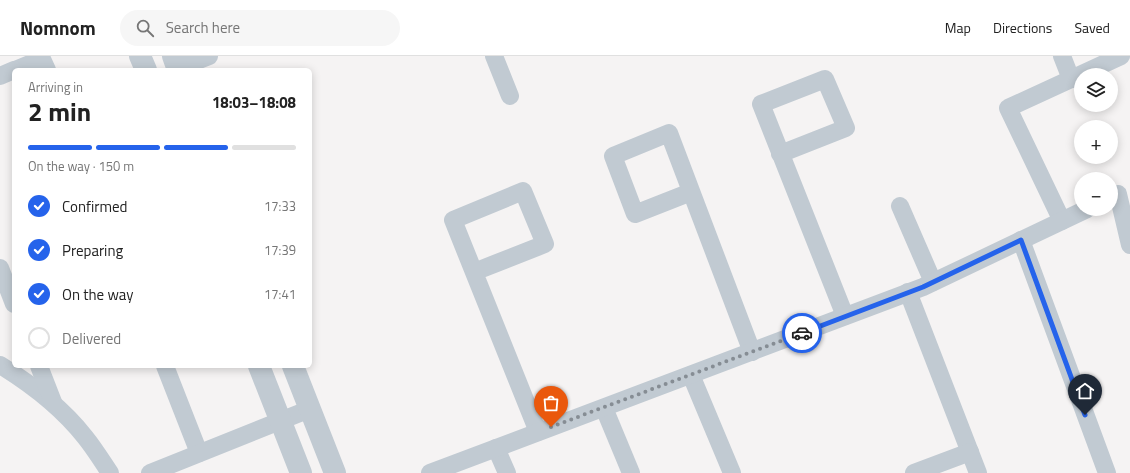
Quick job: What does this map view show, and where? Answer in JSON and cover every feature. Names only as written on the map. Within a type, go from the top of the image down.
[{"type":"street","points":[[140,56],[145,68]]},
{"type":"street","points":[[176,65],[209,56]]},
{"type":"street","points":[[494,56],[510,96]]},
{"type":"street","points":[[1062,56],[1071,79]]},
{"type":"street","points":[[1062,221],[1008,108],[1121,56]]},
{"type":"street","points":[[22,68],[43,62]]},
{"type":"street","points":[[0,76],[12,71]]},
{"type":"street","points":[[780,154],[846,128],[825,79],[761,104],[780,154],[845,316]]},
{"type":"street","points":[[691,192],[635,214],[612,156],[669,133],[752,352]]},
{"type":"street","points":[[474,272],[545,244],[523,191],[453,220],[538,432]]},
{"type":"street","points":[[1120,193],[1130,245]]},
{"type":"street","points":[[900,206],[933,282]]},
{"type":"street","points":[[430,473],[933,282],[1074,215]]},
{"type":"street","points":[[1021,240],[1107,473]]},
{"type":"street","points":[[0,268],[12,299]]},
{"type":"street","points":[[908,292],[978,473]]},
{"type":"street","points":[[0,365],[18,376],[53,404],[85,436],[110,473]]},
{"type":"street","points":[[40,368],[53,404]]},
{"type":"street","points":[[166,368],[199,453]]},
{"type":"street","points":[[260,368],[302,473]]},
{"type":"street","points":[[295,368],[335,473]]},
{"type":"street","points":[[691,374],[732,473]]},
{"type":"street","points":[[604,408],[631,473]]},
{"type":"street","points":[[150,473],[310,409]]},
{"type":"street","points":[[496,448],[506,473]]},
{"type":"street","points":[[914,473],[970,452]]},
{"type":"way so far","points":[[551,427],[802,333]]},
{"type":"route","points":[[802,333],[923,287],[1021,240],[1085,415]]}]
